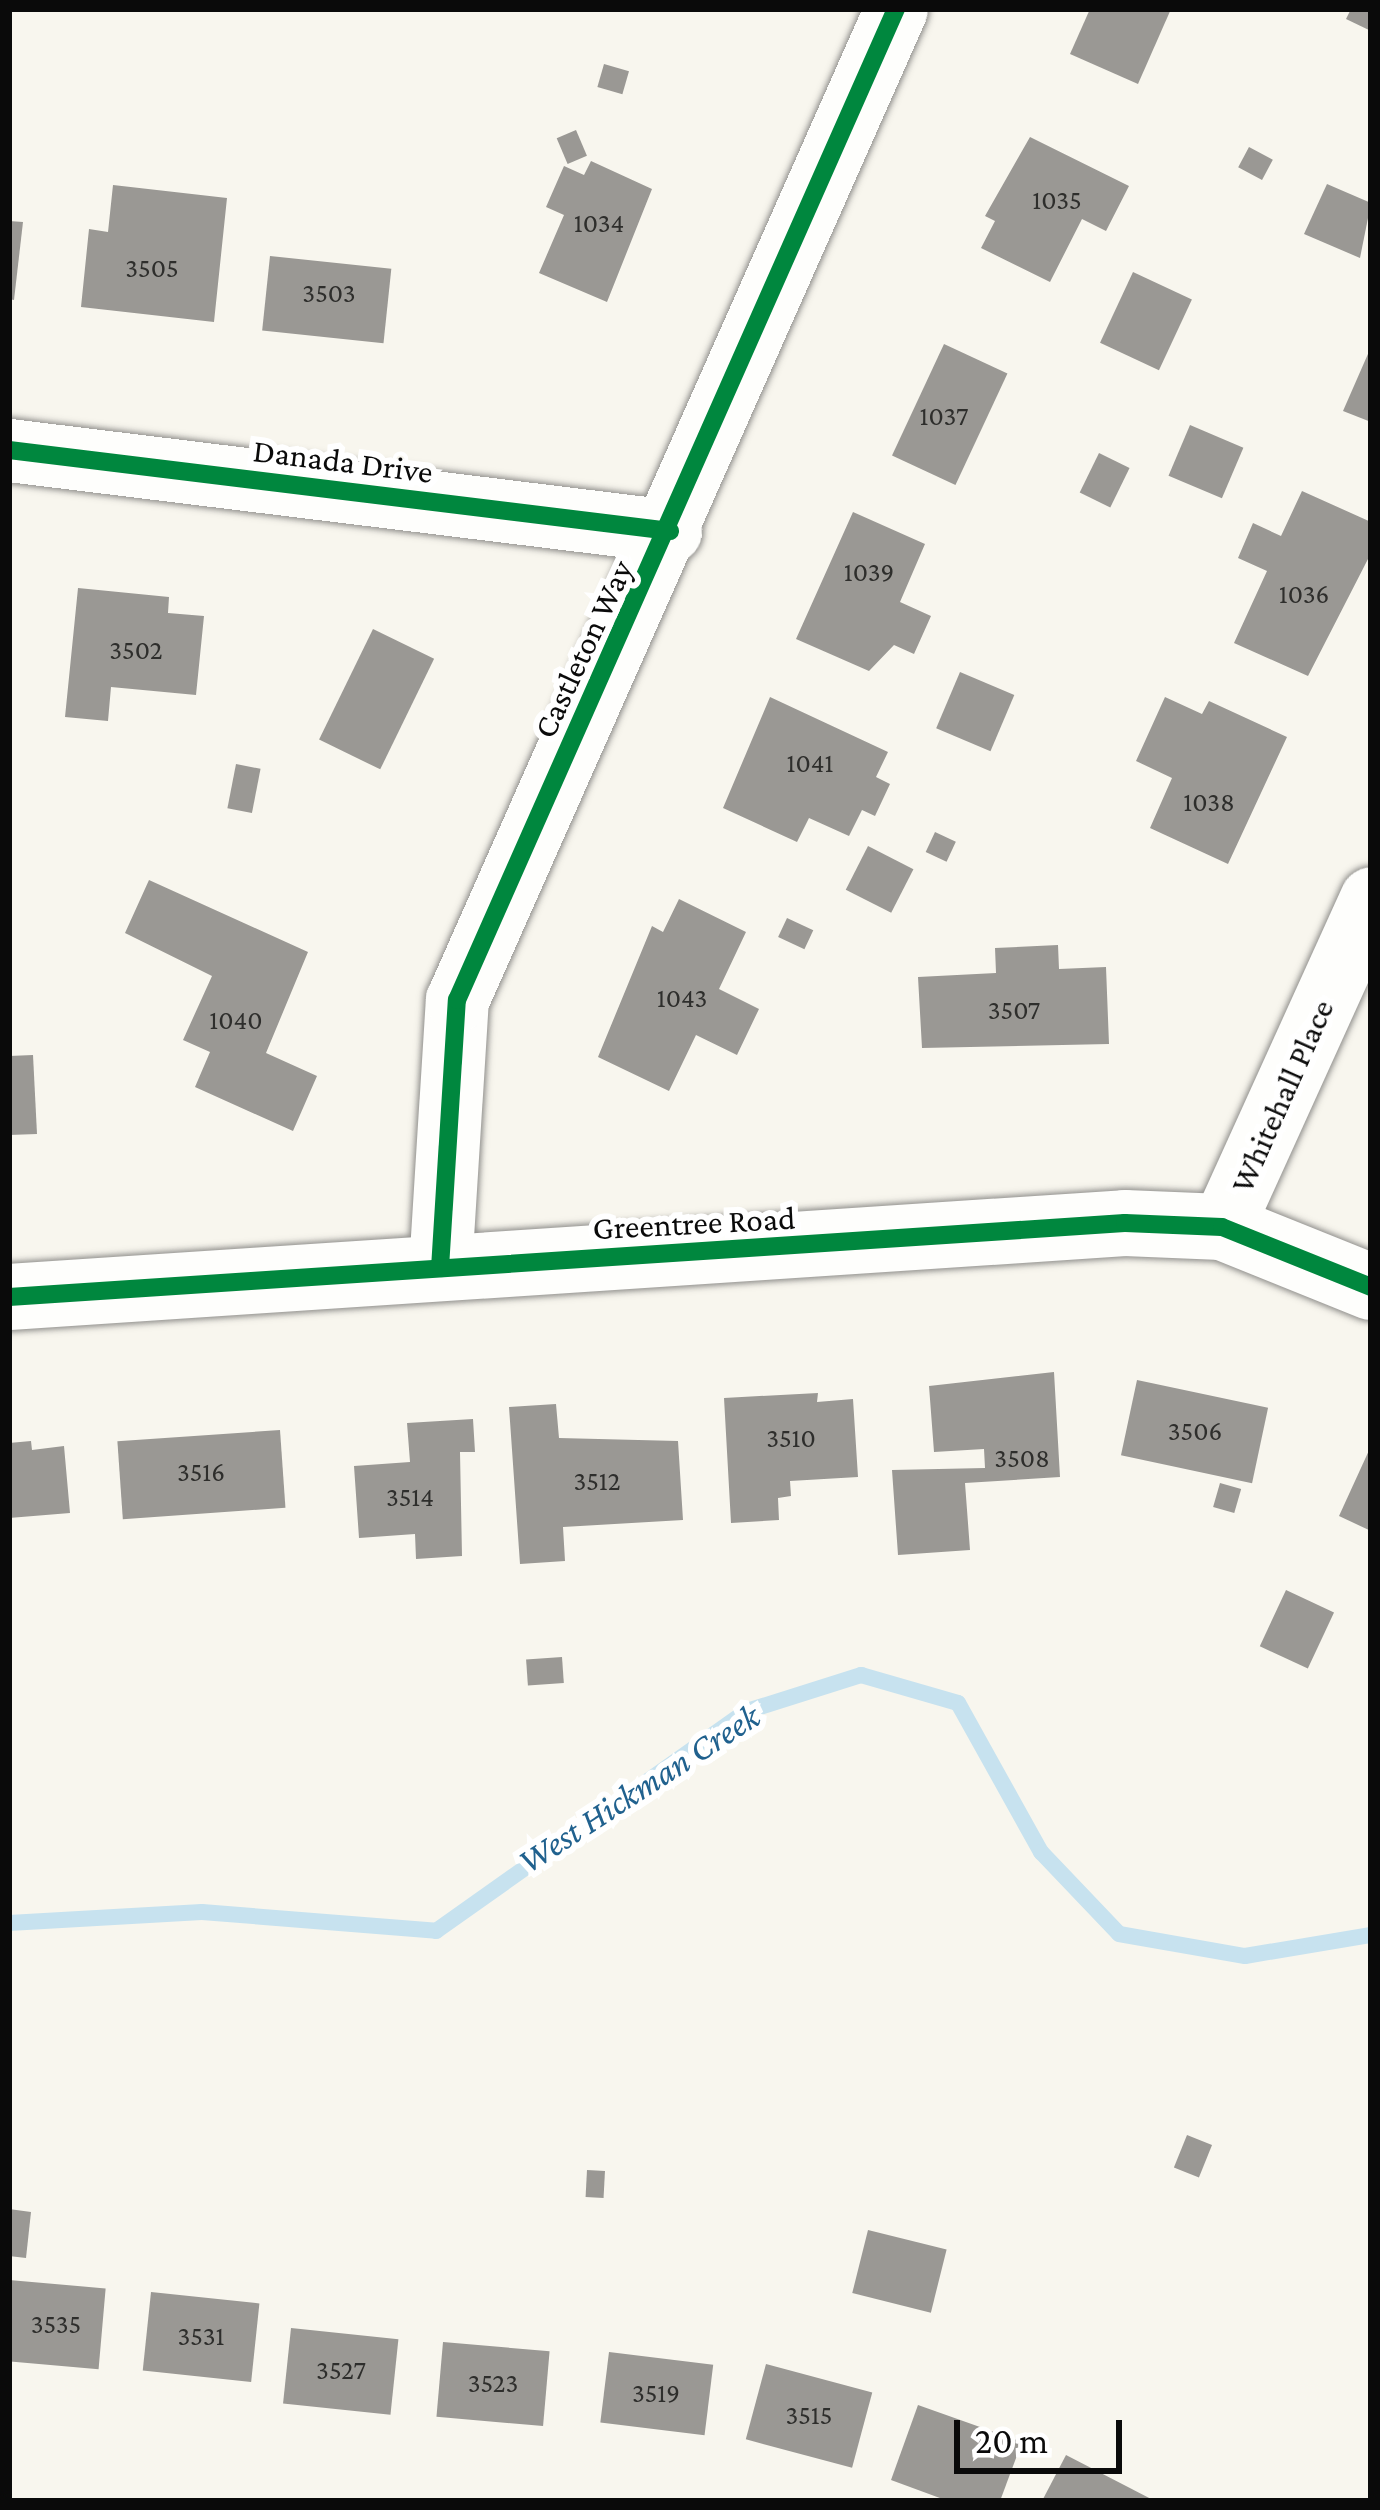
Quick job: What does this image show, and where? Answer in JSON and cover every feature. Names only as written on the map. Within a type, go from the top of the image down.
[{"type":"street","name":"Castleton Way","points":[[440,1268],[458,1000],[670,531],[896,9]]},
{"type":"street","name":"Danada Drive","points":[[9,450],[670,531]]},
{"type":"street","name":"Whitehall Place","points":[[1222,1227],[1371,898]]},
{"type":"street","name":"Greentree Road","points":[[9,1298],[1125,1223],[1222,1227],[1371,1287]]},
{"type":"building","points":[[1090,9],[1171,9],[1138,84],[1070,54]]},
{"type":"building","points":[[1351,9],[1371,9],[1371,31],[1346,19]]},
{"type":"building","points":[[604,64],[629,71],[622,94],[597,87]]},
{"type":"building","points":[[576,130],[587,156],[568,164],[557,138]]},
{"type":"building","points":[[1030,137],[1129,186],[1106,231],[1082,219],[1050,282],[981,248],[995,221],[985,216]]},
{"type":"building","points":[[1249,147],[1273,160],[1262,180],[1238,167]]},
{"type":"building","points":[[591,161],[652,189],[607,302],[539,273],[564,215],[546,207],[564,166],[584,175]]},
{"type":"building","points":[[1327,184],[1371,203],[1360,258],[1304,234]]},
{"type":"building","points":[[113,185],[227,198],[214,322],[81,307],[89,229],[108,232]]},
{"type":"building","points":[[9,221],[23,222],[14,300],[9,299]]},
{"type":"building","points":[[270,256],[391,269],[383,343],[262,331]]},
{"type":"building","points":[[1133,272],[1192,299],[1159,370],[1100,343]]},
{"type":"building","points":[[944,344],[1007,374],[955,485],[892,455]]},
{"type":"building","points":[[1371,347],[1371,422],[1343,411]]},
{"type":"building","points":[[1190,425],[1243,448],[1222,498],[1169,476]]},
{"type":"building","points":[[1099,453],[1130,468],[1110,507],[1080,493]]},
{"type":"building","points":[[1302,491],[1371,522],[1368,559],[1308,676],[1234,643],[1267,571],[1238,558],[1253,523],[1281,536]]},
{"type":"building","points":[[853,512],[925,544],[900,602],[931,616],[914,654],[894,645],[869,671],[796,639]]},
{"type":"building","points":[[78,588],[169,597],[168,613],[204,616],[196,695],[111,687],[108,721],[65,717]]},
{"type":"building","points":[[373,629],[434,659],[380,769],[319,740]]},
{"type":"building","points":[[960,672],[1014,695],[990,751],[936,728]]},
{"type":"building","points":[[770,697],[888,752],[876,777],[890,784],[875,816],[862,810],[849,836],[809,818],[797,842],[723,808]]},
{"type":"building","points":[[1165,697],[1202,714],[1209,701],[1287,737],[1228,864],[1150,828],[1172,778],[1136,761]]},
{"type":"building","points":[[236,764],[261,769],[252,813],[227,808]]},
{"type":"building","points":[[935,832],[956,842],[947,862],[926,852]]},
{"type":"building","points":[[868,846],[913,869],[891,913],[846,890]]},
{"type":"building","points":[[149,880],[308,952],[266,1053],[317,1076],[293,1131],[195,1087],[210,1052],[183,1040],[212,976],[125,933]]},
{"type":"building","points":[[679,899],[746,932],[719,989],[759,1009],[737,1055],[696,1035],[669,1091],[598,1057],[652,926],[663,932]]},
{"type":"building","points":[[787,918],[813,930],[804,949],[778,937]]},
{"type":"building","points":[[1058,945],[1059,969],[1106,967],[1109,1044],[922,1048],[918,977],[996,973],[995,948]]},
{"type":"building","points":[[33,1055],[37,1134],[9,1135],[9,1056]]},
{"type":"building","points":[[1054,1372],[1060,1477],[965,1483],[970,1550],[898,1555],[892,1470],[985,1468],[984,1449],[934,1452],[929,1386]]},
{"type":"building","points":[[1137,1380],[1268,1408],[1252,1483],[1121,1455]]},
{"type":"building","points":[[818,1393],[817,1402],[853,1399],[858,1477],[790,1481],[791,1496],[778,1498],[779,1520],[731,1523],[724,1398]]},
{"type":"building","points":[[556,1404],[559,1438],[678,1441],[683,1520],[563,1527],[565,1561],[520,1564],[509,1407]]},
{"type":"building","points":[[473,1419],[475,1452],[460,1452],[462,1556],[416,1559],[415,1534],[359,1538],[354,1466],[410,1462],[407,1423]]},
{"type":"building","points":[[280,1430],[285,1508],[123,1519],[117,1441]]},
{"type":"building","points":[[31,1441],[32,1450],[64,1446],[70,1513],[9,1518],[9,1443]]},
{"type":"building","points":[[1371,1446],[1371,1531],[1339,1516]]},
{"type":"building","points":[[1220,1483],[1241,1489],[1234,1513],[1213,1507]]},
{"type":"building","points":[[1286,1590],[1334,1612],[1308,1669],[1260,1646]]},
{"type":"building","points":[[562,1657],[564,1683],[528,1685],[526,1660]]},
{"type":"building","points":[[1187,2135],[1212,2145],[1199,2178],[1174,2167]]},
{"type":"building","points":[[587,2170],[605,2171],[604,2198],[586,2197]]},
{"type":"building","points":[[9,2209],[31,2212],[26,2258],[9,2256]]},
{"type":"building","points":[[868,2230],[947,2250],[931,2313],[852,2293]]},
{"type":"building","points":[[9,2280],[106,2288],[99,2369],[9,2361]]},
{"type":"building","points":[[151,2292],[259,2303],[251,2382],[143,2371]]},
{"type":"building","points":[[291,2328],[398,2339],[390,2415],[283,2404]]},
{"type":"building","points":[[443,2342],[550,2351],[543,2426],[436,2417]]},
{"type":"building","points":[[609,2352],[713,2365],[705,2435],[600,2422]]},
{"type":"building","points":[[766,2364],[872,2392],[852,2468],[746,2439]]},
{"type":"building","points":[[918,2405],[1022,2442],[1000,2501],[948,2501],[891,2480]]},
{"type":"building","points":[[1066,2455],[1155,2501],[1042,2501]]},
{"type":"waterway","name":"West Hickman Creek","points":[[9,1923],[202,1912],[436,1931],[747,1711],[861,1675],[958,1703],[1041,1852],[1119,1934],[1245,1956],[1371,1935]]},
{"type":"cycle path","points":[[440,1268],[457,1000],[896,9]]},
{"type":"cycle path","points":[[9,450],[670,531]]},
{"type":"cycle path","points":[[9,1297],[1125,1223],[1222,1227],[1371,1287]]}]
